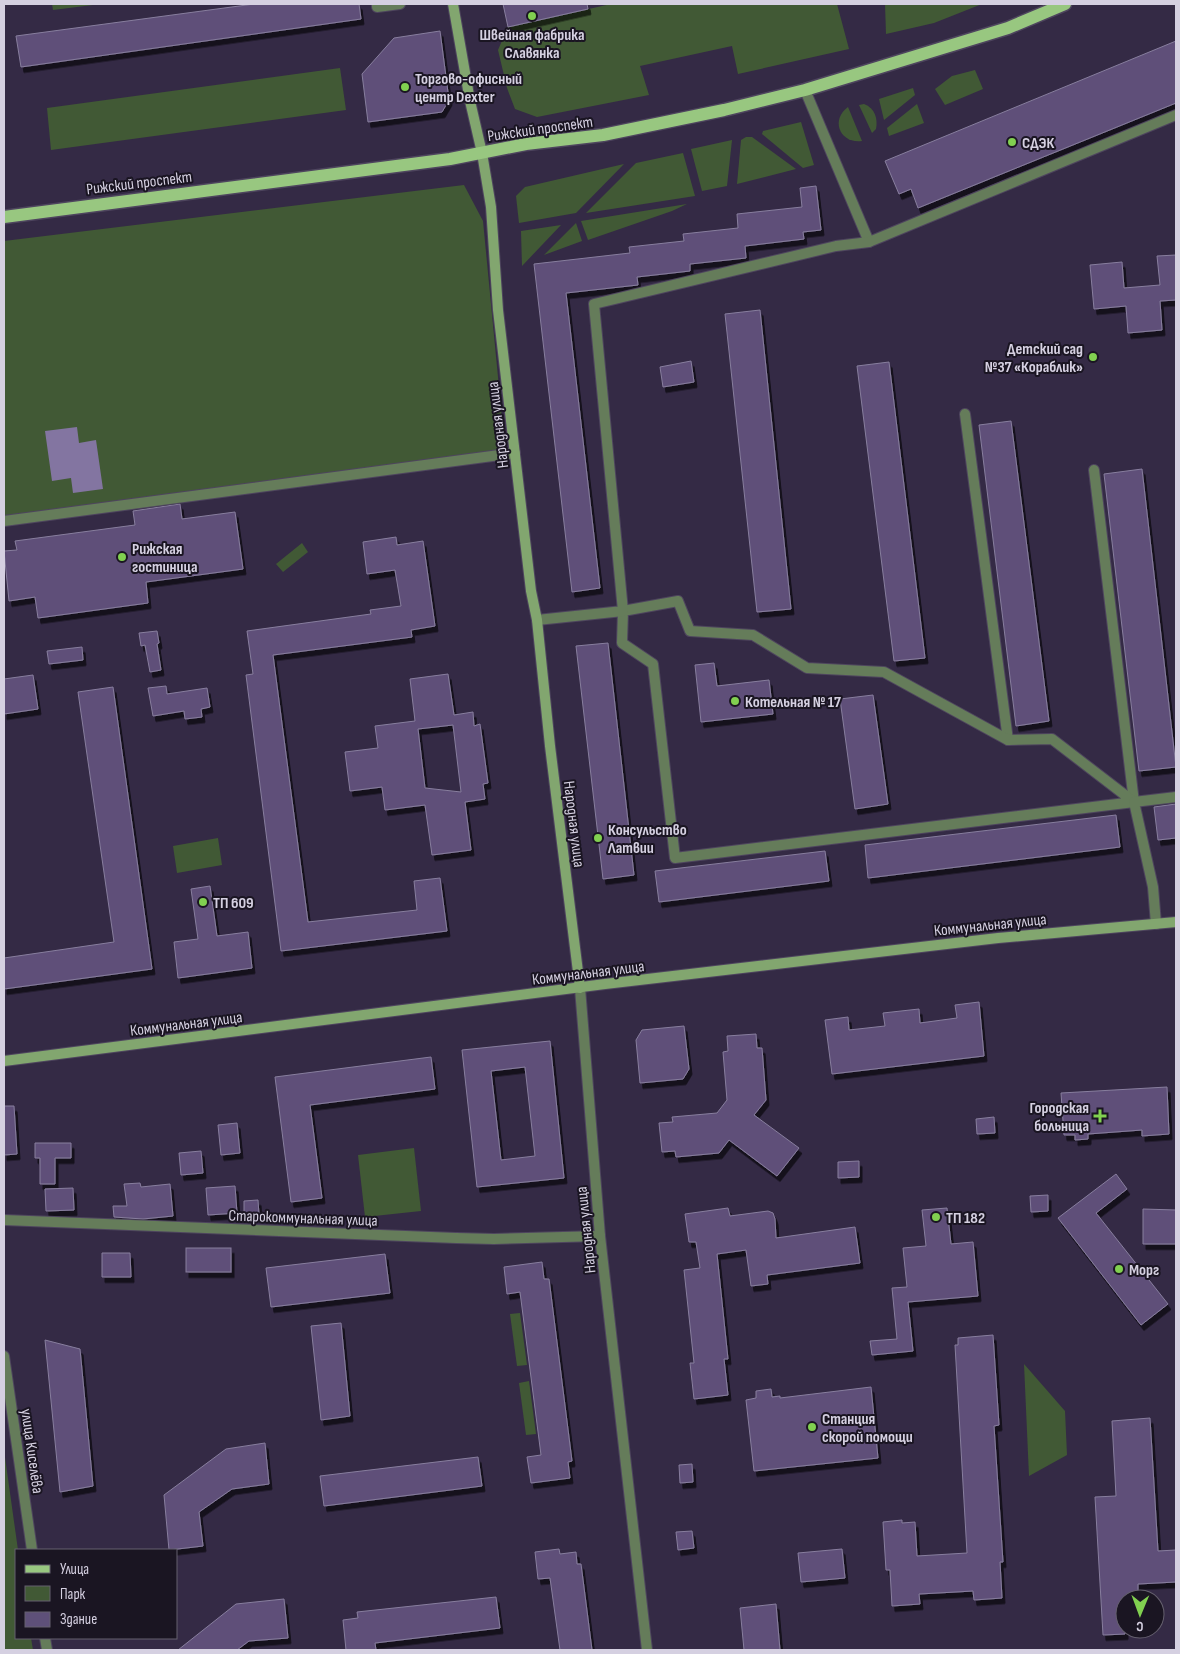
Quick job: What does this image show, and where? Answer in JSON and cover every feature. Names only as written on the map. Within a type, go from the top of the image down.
[{"type":"main road","name":"Народная улица","points":[[453,4],[491,207],[498,310],[580,988]]},
{"type":"main road","name":"Рижский проспект","points":[[4,216],[450,159],[526,144],[603,136],[724,110],[805,90],[1008,28],[1065,4]]},
{"type":"main road","name":"Коммунальная улица","points":[[4,1061],[580,988],[998,938],[1176,922]]},
{"type":"street","points":[[376,4],[377,7],[400,4]]},
{"type":"street","points":[[805,90],[869,242]]},
{"type":"street","points":[[1176,116],[869,242],[836,246],[594,304],[622,611],[622,643],[653,664],[676,858],[1176,797]]},
{"type":"street","points":[[965,414],[1008,740]]},
{"type":"street","points":[[4,521],[515,452]]},
{"type":"street","points":[[1094,470],[1134,802],[1152,887],[1156,924]]},
{"type":"street","points":[[537,620],[622,611],[678,601],[690,631],[753,635],[807,668],[884,672],[1008,740],[1052,739],[1134,802]]},
{"type":"street","name":"Народная улица","points":[[580,988],[600,1236],[647,1650]]},
{"type":"street","name":"Старокоммунальная улица","points":[[4,1220],[456,1238],[494,1239],[600,1236]]},
{"type":"street","name":"улица Киселёва","points":[[4,1356],[32,1549]]},
{"type":"green space","points":[[52,4],[101,4],[53,10]]},
{"type":"green space","points":[[611,4],[837,4],[849,49],[738,74],[732,46],[640,66],[649,95],[537,117],[515,109],[507,88],[498,50],[508,27]]},
{"type":"green space","points":[[885,4],[982,4],[934,23],[886,34]]},
{"type":"green space","points":[[340,68],[346,110],[51,150],[47,108]]},
{"type":"green space","points":[[975,70],[983,89],[945,105],[935,89],[952,76]]},
{"type":"green space","points":[[913,88],[915,95],[884,120],[879,99]]},
{"type":"green space","points":[[864,104],[871,108],[877,121],[876,129],[872,133],[859,105]]},
{"type":"green space","points":[[917,104],[924,123],[889,136],[887,128]]},
{"type":"green space","points":[[848,107],[862,141],[848,139],[840,130],[839,118]]},
{"type":"green space","points":[[801,122],[814,165],[803,168],[762,134],[763,131]]},
{"type":"green space","points":[[746,137],[752,137],[796,169],[737,184],[741,140]]},
{"type":"green space","points":[[732,140],[727,186],[702,191],[691,149]]},
{"type":"green space","points":[[683,153],[695,196],[586,213],[636,163]]},
{"type":"green space","points":[[624,164],[576,213],[519,223],[516,196],[525,187]]},
{"type":"green space","points":[[464,185],[483,221],[505,450],[4,517],[4,241]]},
{"type":"green space","points":[[687,204],[588,240],[581,221]]},
{"type":"green space","points":[[576,223],[582,241],[544,255]]},
{"type":"green space","points":[[561,225],[522,266],[521,231]]},
{"type":"green space","points":[[302,543],[308,552],[283,572],[276,564]]},
{"type":"green space","points":[[218,838],[222,865],[177,873],[173,846]]},
{"type":"green space","points":[[414,1148],[421,1211],[365,1217],[358,1155]]},
{"type":"green space","points":[[520,1313],[527,1365],[517,1366],[510,1314]]},
{"type":"green space","points":[[1024,1364],[1065,1411],[1067,1455],[1029,1476]]},
{"type":"green space","points":[[529,1381],[536,1434],[526,1435],[519,1383]]},
{"type":"green space","points":[[4,1450],[18,1549],[15,1549],[15,1639],[31,1639],[33,1650],[4,1650]]},
{"type":"shaded area","points":[[77,427],[79,443],[96,440],[103,489],[73,493],[71,478],[52,481],[45,431]]},
{"type":"building","points":[[254,4],[359,4],[361,19],[21,67],[16,36]]},
{"type":"building","name":"Швейная фабрика Славянка","points":[[503,4],[587,4],[588,9],[508,27]]},
{"type":"building","name":"Торгово-офисный центр Dexter","points":[[440,31],[449,100],[442,112],[368,122],[362,74],[394,38]]},
{"type":"building","points":[[1176,41],[1176,103],[918,208],[911,189],[899,194],[885,161]]},
{"type":"building","points":[[816,186],[821,230],[803,232],[804,239],[745,246],[746,258],[690,264],[690,271],[637,277],[638,285],[566,293],[600,588],[572,592],[534,264],[630,253],[629,247],[684,241],[683,234],[738,228],[737,214],[802,207],[800,188]]},
{"type":"building","points":[[1176,255],[1176,300],[1160,301],[1162,330],[1128,333],[1126,306],[1094,309],[1090,265],[1122,262],[1124,288],[1160,285],[1157,256]]},
{"type":"building","points":[[760,310],[791,609],[757,612],[725,314]]},
{"type":"building","points":[[691,361],[694,382],[663,387],[660,367]]},
{"type":"building","points":[[889,362],[925,658],[894,661],[857,366]]},
{"type":"building","points":[[1011,421],[1049,721],[1016,726],[979,425]]},
{"type":"building","points":[[1142,469],[1176,767],[1139,771],[1104,474]]},
{"type":"building","name":"Рижская гостиница","points":[[180,504],[182,519],[235,512],[243,569],[146,582],[148,603],[38,618],[35,597],[9,601],[4,551],[17,550],[15,541],[135,525],[133,511]]},
{"type":"building","points":[[396,537],[397,545],[423,541],[435,626],[411,630],[412,637],[273,655],[308,922],[417,910],[414,881],[440,878],[447,931],[281,951],[246,675],[253,674],[247,631],[371,614],[370,610],[401,606],[395,570],[367,574],[363,542]]},
{"type":"building","points":[[157,631],[161,670],[150,672],[145,645],[141,646],[139,633]]},
{"type":"building","points":[[608,643],[634,875],[603,879],[576,646]]},
{"type":"building","points":[[82,647],[83,660],[49,664],[47,651]]},
{"type":"building","name":"Котельная № 17","points":[[714,663],[717,686],[769,680],[773,714],[701,722],[695,665]]},
{"type":"building","points":[[448,674],[454,715],[473,712],[474,726],[480,724],[488,783],[483,784],[485,799],[465,802],[471,850],[432,855],[425,805],[385,810],[382,787],[350,791],[345,752],[378,748],[375,726],[415,721],[410,679]],"holes":[[[453,725],[461,792],[425,788],[418,729]]]},
{"type":"building","points":[[33,675],[38,709],[4,714],[4,679]]},
{"type":"building","points":[[166,686],[167,694],[207,688],[210,707],[201,709],[202,717],[185,719],[184,711],[153,716],[148,688]]},
{"type":"building","points":[[113,687],[152,969],[4,989],[4,958],[114,942],[78,692]]},
{"type":"building","points":[[873,695],[888,804],[855,809],[840,699]]},
{"type":"building","points":[[1176,804],[1176,838],[1158,840],[1154,807]]},
{"type":"building","points":[[1116,815],[1120,847],[868,878],[865,845]]},
{"type":"building","points":[[825,851],[829,881],[659,902],[655,871]]},
{"type":"building","points":[[210,886],[217,936],[248,932],[252,968],[178,978],[174,942],[198,939],[191,889]]},
{"type":"building","points":[[979,1002],[984,1056],[832,1074],[825,1020],[848,1017],[849,1030],[885,1026],[883,1013],[919,1009],[920,1023],[957,1018],[955,1005]]},
{"type":"building","points":[[684,1026],[689,1069],[683,1079],[640,1083],[636,1040],[642,1030]]},
{"type":"building","points":[[756,1034],[757,1048],[762,1048],[766,1100],[754,1115],[799,1148],[777,1176],[729,1140],[719,1153],[676,1157],[675,1151],[662,1152],[659,1123],[673,1122],[672,1117],[717,1113],[727,1100],[723,1052],[728,1051],[727,1036]]},
{"type":"building","points":[[550,1041],[564,1178],[477,1187],[462,1050]],"holes":[[[525,1067],[535,1156],[501,1160],[491,1071]]]},
{"type":"building","points":[[431,1057],[435,1089],[310,1105],[322,1198],[291,1202],[275,1077]]},
{"type":"building","points":[[1167,1087],[1169,1134],[1142,1136],[1142,1130],[1088,1134],[1088,1139],[1075,1140],[1075,1135],[1064,1135],[1061,1093]]},
{"type":"building","points":[[4,1106],[14,1106],[17,1154],[4,1155]]},
{"type":"building","points":[[994,1117],[995,1133],[977,1134],[976,1119]]},
{"type":"building","points":[[237,1123],[240,1153],[221,1155],[218,1125]]},
{"type":"building","points":[[35,1143],[71,1143],[71,1158],[55,1158],[55,1184],[40,1184],[40,1158],[35,1158]]},
{"type":"building","points":[[201,1151],[203,1173],[181,1175],[179,1153]]},
{"type":"building","points":[[859,1161],[859,1177],[838,1178],[838,1162]]},
{"type":"building","name":"Морг","points":[[1116,1174],[1127,1189],[1096,1213],[1168,1304],[1141,1325],[1058,1218]]},
{"type":"building","points":[[140,1183],[141,1187],[170,1184],[173,1216],[143,1219],[114,1217],[113,1206],[127,1206],[124,1184]]},
{"type":"building","points":[[235,1186],[237,1213],[208,1215],[206,1188]]},
{"type":"building","points":[[73,1188],[74,1210],[46,1211],[45,1189]]},
{"type":"building","points":[[1048,1195],[1048,1211],[1031,1212],[1030,1196]]},
{"type":"building","points":[[258,1200],[259,1215],[244,1216],[244,1201]]},
{"type":"building","points":[[728,1208],[730,1216],[768,1211],[773,1213],[776,1238],[855,1227],[860,1263],[767,1275],[768,1284],[751,1286],[746,1250],[717,1254],[728,1359],[724,1359],[728,1395],[694,1399],[690,1363],[694,1363],[684,1270],[700,1268],[696,1242],[689,1242],[685,1214]]},
{"type":"building","points":[[947,1208],[951,1244],[973,1242],[978,1296],[908,1302],[913,1351],[872,1355],[870,1341],[897,1339],[892,1288],[907,1287],[903,1248],[926,1246],[922,1210]]},
{"type":"building","points":[[1143,1209],[1176,1210],[1176,1244],[1143,1244]]},
{"type":"building","points":[[186,1248],[231,1248],[231,1272],[186,1272]]},
{"type":"building","points":[[102,1253],[130,1253],[131,1277],[102,1277]]},
{"type":"building","points":[[385,1254],[390,1293],[271,1307],[266,1268]]},
{"type":"building","points":[[542,1262],[544,1279],[549,1279],[572,1461],[568,1462],[570,1478],[531,1483],[527,1457],[541,1455],[520,1292],[507,1294],[504,1267]]},
{"type":"building","points":[[341,1323],[350,1416],[321,1420],[311,1326]]},
{"type":"building","points":[[993,1335],[999,1425],[994,1426],[1003,1562],[1000,1562],[1002,1598],[974,1600],[973,1591],[919,1594],[920,1604],[892,1606],[890,1570],[886,1570],[883,1522],[902,1520],[902,1523],[915,1522],[917,1556],[967,1553],[955,1345],[958,1345],[958,1338]]},
{"type":"building","points":[[45,1340],[80,1349],[93,1486],[60,1492]]},
{"type":"building","name":"Станция скорой помощи","points":[[871,1387],[878,1458],[754,1471],[746,1400],[756,1398],[756,1391],[771,1389],[772,1397],[780,1396],[780,1398]]},
{"type":"building","points":[[1150,1418],[1158,1551],[1176,1550],[1176,1582],[1138,1584],[1138,1589],[1115,1589],[1115,1634],[1103,1635],[1095,1497],[1116,1496],[1112,1421]]},
{"type":"building","points":[[265,1443],[269,1484],[232,1489],[199,1512],[203,1546],[169,1549],[164,1495],[226,1449]]},
{"type":"building","points":[[478,1457],[482,1486],[324,1506],[320,1476]]},
{"type":"building","points":[[692,1464],[693,1482],[680,1483],[679,1465]]},
{"type":"building","points":[[692,1531],[694,1548],[678,1550],[676,1532]]},
{"type":"building","points":[[559,1549],[560,1554],[576,1552],[577,1564],[581,1564],[592,1650],[560,1650],[550,1578],[538,1579],[535,1552]]},
{"type":"building","points":[[842,1549],[845,1578],[801,1582],[798,1553]]},
{"type":"building","points":[[496,1597],[500,1628],[375,1643],[376,1650],[346,1650],[343,1620],[358,1618],[357,1612]]},
{"type":"building","points":[[284,1599],[288,1638],[249,1641],[237,1650],[178,1650],[236,1604]]},
{"type":"building","points":[[776,1604],[780,1650],[744,1650],[740,1608]]},
{"type":"place","name":"Швейная фабрика Славянка","points":[[532,16]]},
{"type":"place","name":"Торгово-офисный центр Dexter","points":[[405,87]]},
{"type":"place","name":"СДЭК","points":[[1012,142]]},
{"type":"place","name":"Детский сад №37 «Кораблик»","points":[[1093,357]]},
{"type":"place","name":"Рижская гостиница","points":[[122,557]]},
{"type":"place","name":"Котельная № 17","points":[[735,701]]},
{"type":"place","name":"Консульство Латвии","points":[[598,838]]},
{"type":"place","name":"ТП 609","points":[[203,902]]},
{"type":"place","name":"Городская больница","points":[[1100,1116]]},
{"type":"place","name":"ТП 182","points":[[936,1217]]},
{"type":"place","name":"Морг","points":[[1119,1269]]},
{"type":"place","name":"Станция скорой помощи","points":[[812,1427]]}]
